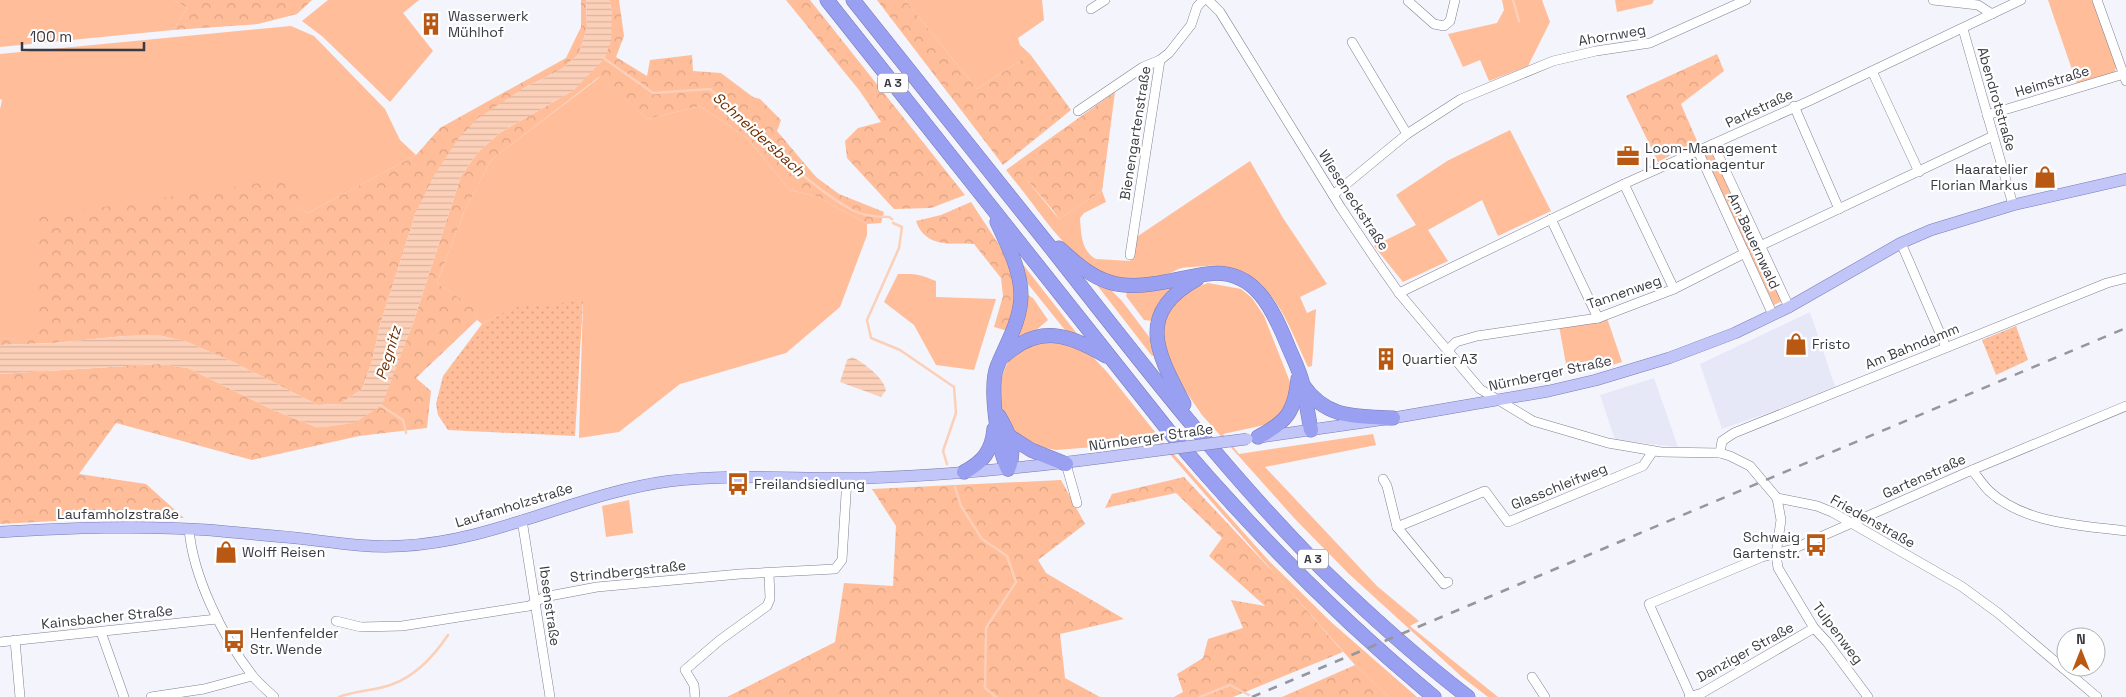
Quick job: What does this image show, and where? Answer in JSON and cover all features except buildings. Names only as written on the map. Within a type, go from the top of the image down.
[{"type":"highway","name":"A 3","points":[[827,0],[1176,440],[1267,542],[1350,623],[1434,697]]},
{"type":"highway","name":"A 3","points":[[853,0],[1199,432],[1320,566],[1407,647],[1468,697]]},
{"type":"highway","points":[[989,203],[1014,261],[1021,285],[1018,318],[997,367],[993,384],[1000,449],[1008,469]]},
{"type":"highway","points":[[1026,216],[1086,271],[1108,282],[1120,285],[1146,285],[1209,274],[1227,275],[1238,278],[1261,294],[1278,321],[1301,378],[1311,430]]},
{"type":"highway","points":[[1199,432],[1172,381],[1162,358],[1156,336],[1161,312],[1174,294],[1189,283],[1209,274]]},
{"type":"highway","points":[[1002,358],[1026,339],[1053,335],[1080,341],[1113,360]]},
{"type":"highway","points":[[1301,378],[1317,401],[1329,410],[1349,415],[1393,418]]},
{"type":"highway","points":[[1253,438],[1274,428],[1287,418],[1301,378]]},
{"type":"highway","points":[[995,408],[1010,436],[1012,458],[1008,469]]},
{"type":"highway","points":[[964,472],[978,464],[987,455],[994,438],[995,408]]},
{"type":"highway","points":[[1010,436],[1031,450],[1066,464]]},
{"type":"main road","name":"Nürnberger Straße","points":[[945,474],[1066,464],[1311,430],[1393,418],[1575,386],[1669,358],[1735,333],[1789,307],[1901,243],[1931,230],[2013,205],[2126,179]]},
{"type":"main road","name":"Laufamholzstraße","points":[[0,532],[109,528],[188,529],[354,545],[398,546],[436,543],[465,537],[606,493],[664,482],[751,476],[847,478],[945,474]]},
{"type":"street","points":[[1091,9],[1105,0]]},
{"type":"street","name":"Bienengartenstraße","points":[[1130,254],[1160,60],[1169,53],[1190,25],[1197,7],[1203,0]]},
{"type":"street","name":"Wieseneckstraße","points":[[1208,0],[1220,12],[1333,195],[1399,293],[1480,389],[1497,400]]},
{"type":"street","points":[[1408,1],[1434,24],[1444,26],[1450,21],[1455,0]]},
{"type":"street","name":"Ahornweg","points":[[1333,195],[1407,134],[1461,99],[1554,61],[1596,51],[1650,43],[1746,0]]},
{"type":"street","points":[[1933,0],[1978,5],[1992,14]]},
{"type":"street","name":"Parkstraße","points":[[1399,293],[1624,184],[1963,29],[2022,0]]},
{"type":"street","points":[[2097,0],[2125,78]]},
{"type":"street","name":"Abendrotstraße","points":[[1963,29],[2013,205]]},
{"type":"street","points":[[1352,42],[1407,134]]},
{"type":"street","points":[[1078,111],[1143,67],[1160,60]]},
{"type":"street","points":[[1872,70],[1920,172]]},
{"type":"street","name":"Heimstraße","points":[[1987,115],[2125,78]]},
{"type":"street","points":[[1794,106],[1839,209]]},
{"type":"street","points":[[1760,246],[1994,136]]},
{"type":"street","name":"Am Bauernwald","points":[[1713,144],[1789,307]]},
{"type":"street","name":"Am Bauernwald","points":[[1698,151],[1773,315]]},
{"type":"street","points":[[1624,184],[1674,289]]},
{"type":"street","points":[[1551,219],[1598,318]]},
{"type":"street","points":[[1901,243],[1946,347]]},
{"type":"street","name":"Tannenweg","points":[[1448,350],[1456,342],[1477,336],[1598,318],[1674,289],[1745,253]]},
{"type":"street","name":"Am Bahndamm","points":[[1720,453],[1722,441],[1734,433],[2107,283],[2126,278]]},
{"type":"street","points":[[1497,400],[1533,420],[1608,443],[1653,451],[1720,453],[1740,460],[1750,466],[1776,498]]},
{"type":"street","name":"Gartenstraße","points":[[1690,697],[1649,604],[1762,557],[1776,554],[1851,524],[1972,470],[2126,406]]},
{"type":"street","name":"Glasschleifweg","points":[[1397,527],[1485,492],[1508,522],[1643,466],[1653,451]]},
{"type":"street","points":[[1066,464],[1077,503]]},
{"type":"street","points":[[1972,470],[1989,491],[2021,511],[2055,521],[2126,531]]},
{"type":"street","name":"Strindbergstraße","points":[[336,621],[361,627],[402,626],[529,606],[551,596],[597,587],[828,570],[835,568],[842,560],[847,478]]},
{"type":"street","points":[[1382,479],[1387,486],[1397,527],[1444,584],[1448,582]]},
{"type":"street","name":"Friedenstraße","points":[[1776,498],[1817,506],[1832,512],[1961,586],[1998,613],[2097,697]]},
{"type":"street","name":"Tulpenweg","points":[[1776,498],[1781,520],[1776,554],[1778,568],[1814,628],[1828,642],[1868,697]]},
{"type":"street","name":"Ibsenstraße","points":[[522,520],[550,697]]},
{"type":"street","points":[[188,529],[192,554],[217,619],[252,676],[274,697]]},
{"type":"street","points":[[695,697],[694,685],[685,670],[720,640],[768,606],[770,599],[768,573]]},
{"type":"street","name":"Kainsbacher Straße","points":[[0,642],[217,619]]},
{"type":"street","name":"Danziger Straße","points":[[1690,697],[1814,628]]},
{"type":"street","points":[[101,632],[124,697]]},
{"type":"street","points":[[15,640],[20,697]]},
{"type":"street","points":[[152,697],[204,689],[252,676]]},
{"type":"street","points":[[1532,677],[1545,697]]},
{"type":"shaded area","points":[[1810,312],[1836,389],[1722,429],[1700,364]]},
{"type":"shaded area","points":[[1654,378],[1678,447],[1615,440],[1600,395]]},
{"type":"green space","points":[[0,0],[174,0],[187,8],[173,30],[0,47]]},
{"type":"green space","points":[[174,0],[312,0],[297,14],[258,24],[173,30],[187,8]]},
{"type":"green space","points":[[328,0],[419,0],[403,13],[433,51],[390,102],[323,37],[302,21]]},
{"type":"green space","points":[[581,0],[586,0],[587,28],[579,54],[562,69],[522,89],[416,212],[362,389],[340,404],[318,405],[235,363],[187,342],[158,335],[0,345],[0,339],[38,337],[37,217],[298,177],[298,207],[308,213],[416,155],[440,128],[566,58],[581,27]]},
{"type":"green space","points":[[609,0],[619,0],[624,36],[616,57],[647,76],[650,60],[692,55],[693,71],[721,73],[753,97],[760,99],[781,120],[777,131],[816,177],[839,194],[884,212],[881,223],[867,224],[818,197],[790,190],[747,138],[700,106],[648,119],[599,77],[491,160],[464,212],[437,283],[476,309],[477,320],[416,378],[431,391],[427,428],[359,436],[252,460],[116,423],[79,474],[146,484],[184,518],[128,517],[0,524],[0,374],[158,364],[188,368],[273,410],[319,428],[381,405],[413,323],[461,176],[478,152],[501,132],[574,90],[612,10]]},
{"type":"green space","points":[[786,0],[810,0],[965,195],[931,208],[894,209],[847,158],[845,141],[858,128],[881,122],[859,90]]},
{"type":"green space","points":[[877,0],[905,0],[977,89],[1030,54],[1071,110],[1003,165]]},
{"type":"green space","points":[[905,0],[1042,0],[1044,20],[1018,38],[1020,45],[1030,54],[977,89]]},
{"type":"green space","points":[[1502,0],[1542,0],[1550,22],[1528,66],[1489,81],[1480,60],[1463,67],[1448,34],[1497,23],[1504,10]]},
{"type":"green space","points":[[1615,0],[1654,0],[1652,4],[1617,12]]},
{"type":"green space","points":[[2048,0],[2092,0],[2117,65],[2114,73],[2077,84]]},
{"type":"green space","points":[[291,26],[314,36],[385,109],[400,140],[416,155],[308,213],[298,207],[298,177],[38,338],[0,339],[0,109],[2,100],[0,99],[0,54]]},
{"type":"green space","points":[[1717,54],[1724,71],[1681,104],[1697,141],[1658,162],[1626,96]]},
{"type":"green space","points":[[600,77],[648,119],[700,106],[747,138],[790,190],[818,197],[867,224],[867,235],[840,307],[786,353],[680,384],[619,432],[579,438],[583,301],[498,315],[482,324],[477,320],[475,309],[437,283],[464,212],[491,160]]},
{"type":"green space","points":[[1115,92],[1102,191],[1059,219],[1027,180],[1014,180],[1006,170]]},
{"type":"green space","points":[[1510,130],[1551,211],[1498,236],[1482,200],[1428,230],[1448,261],[1403,282],[1374,246],[1416,225],[1396,195],[1447,161]]},
{"type":"green space","points":[[1713,149],[1784,300],[1774,305],[1704,154]]},
{"type":"green space","points":[[1250,161],[1283,218],[1327,284],[1300,297],[1307,313],[1316,309],[1312,366],[1308,367],[1292,331],[1272,297],[1260,284],[1245,273],[1228,267],[1206,266],[1183,268],[1144,279],[1125,281],[1111,278],[1082,260],[1069,248],[1014,180],[1027,180],[1059,219],[1102,191],[1106,202],[1084,213],[1080,218],[1082,235],[1087,251],[1096,259],[1130,261],[1135,238]]},
{"type":"green space","points":[[971,202],[1007,257],[1018,298],[1008,331],[994,327],[1003,296],[1001,278],[974,244],[932,240],[920,230],[916,221],[941,215]]},
{"type":"green space","points":[[1018,258],[1078,335],[1065,330],[1024,279]]},
{"type":"green space","points":[[898,274],[918,275],[936,281],[936,297],[996,299],[974,370],[936,365],[914,325],[884,302]]},
{"type":"green space","points":[[1208,283],[1241,289],[1252,298],[1264,316],[1290,382],[1291,395],[1283,413],[1269,424],[1223,434],[1239,454],[1373,434],[1376,445],[1265,467],[1377,586],[1419,621],[1410,626],[1498,697],[1488,697],[1462,677],[1349,574],[1295,519],[1202,415],[1176,377],[1162,344],[1166,314],[1176,300],[1196,287]]},
{"type":"green space","points":[[1097,285],[1110,289],[1122,301],[1150,338],[1154,355],[1152,356]]},
{"type":"green space","points":[[1173,287],[1159,302],[1152,321],[1144,320],[1126,296],[1127,292]]},
{"type":"green space","points":[[1028,295],[1033,298],[1048,320],[1035,331],[1013,341]]},
{"type":"green space","points":[[583,301],[575,436],[448,430],[438,415],[436,404],[443,376],[482,324],[517,307]]},
{"type":"green space","points":[[1607,318],[1622,362],[1568,375],[1559,326]]},
{"type":"green space","points":[[2016,326],[2028,360],[1996,375],[1982,340]]},
{"type":"green space","points":[[1059,340],[1091,355],[1163,442],[1269,561],[1331,622],[1417,697],[1389,697],[1355,665],[1159,442],[1056,450],[1031,443],[1013,431],[1006,419],[1000,392],[1002,378],[1007,365],[1014,354],[1029,344]]},
{"type":"green space","points":[[1184,477],[1277,576],[1343,652],[1233,697],[1174,697],[1183,692],[1177,674],[1203,658],[1208,639],[1243,628],[1231,600],[1265,606],[1209,556],[1222,538],[1176,493],[1105,508],[1112,494]]},
{"type":"green space","points":[[1061,480],[1085,524],[1038,560],[1046,573],[1124,619],[1060,634],[1065,678],[1100,697],[727,697],[835,642],[844,583],[893,586],[896,526],[872,489]]},
{"type":"green space","points":[[629,500],[633,533],[606,537],[602,506]]},
{"type":"green space","points":[[1355,665],[1389,697],[1282,697]]},
{"type":"water","name":"Pegnitz","points":[[586,0],[609,0],[612,10],[611,41],[605,58],[574,90],[501,132],[478,152],[461,176],[413,323],[382,405],[355,423],[319,428],[273,410],[188,368],[158,364],[0,374],[0,345],[158,335],[187,342],[235,363],[318,405],[340,404],[362,389],[416,212],[433,177],[458,139],[478,118],[522,89],[562,69],[579,54],[587,28]]},
{"type":"water","points":[[852,357],[867,366],[881,380],[886,390],[881,397],[840,382],[847,360]]},
{"type":"waterway","points":[[1513,0],[1519,21]]},
{"type":"waterway","name":"Schneidersbach","points":[[602,57],[653,93],[710,89],[796,170],[833,198],[861,214],[892,219]]},
{"type":"waterway","name":"Schneidersbach","points":[[893,223],[902,227],[899,248],[867,320],[871,338],[900,350],[954,387],[956,413],[943,451],[947,464]]},
{"type":"waterway","points":[[380,405],[403,420],[406,433]]},
{"type":"waterway","name":"Schneidersbach","points":[[955,487],[961,506],[982,539],[1007,556],[1016,582],[986,628],[985,688],[996,697]]},
{"type":"waterway","points":[[339,697],[380,688],[410,676],[437,650],[448,635]]},
{"type":"waterway","name":"Schneidersbach","points":[[1200,697],[1230,685],[1249,695]]},
{"type":"railway","points":[[1252,697],[2126,328]]},
{"type":"place","name":"Wasserwerk Mühlhof","points":[[431,24]]},
{"type":"place","name":"Loom-Management | Locationagentur","points":[[1628,156]]},
{"type":"place","name":"Haaratelier Florian Markus","points":[[2045,177]]},
{"type":"place","name":"Fristo","points":[[1796,344]]},
{"type":"place","name":"Quartier A3","points":[[1386,359]]},
{"type":"place","name":"Freilandsiedlung","points":[[738,484]]},
{"type":"place","name":"Schwaig Gartenstr.","points":[[1816,545]]},
{"type":"place","name":"Wolff Reisen","points":[[226,552]]},
{"type":"place","name":"Henfenfelder Str. Wende","points":[[234,641]]}]
